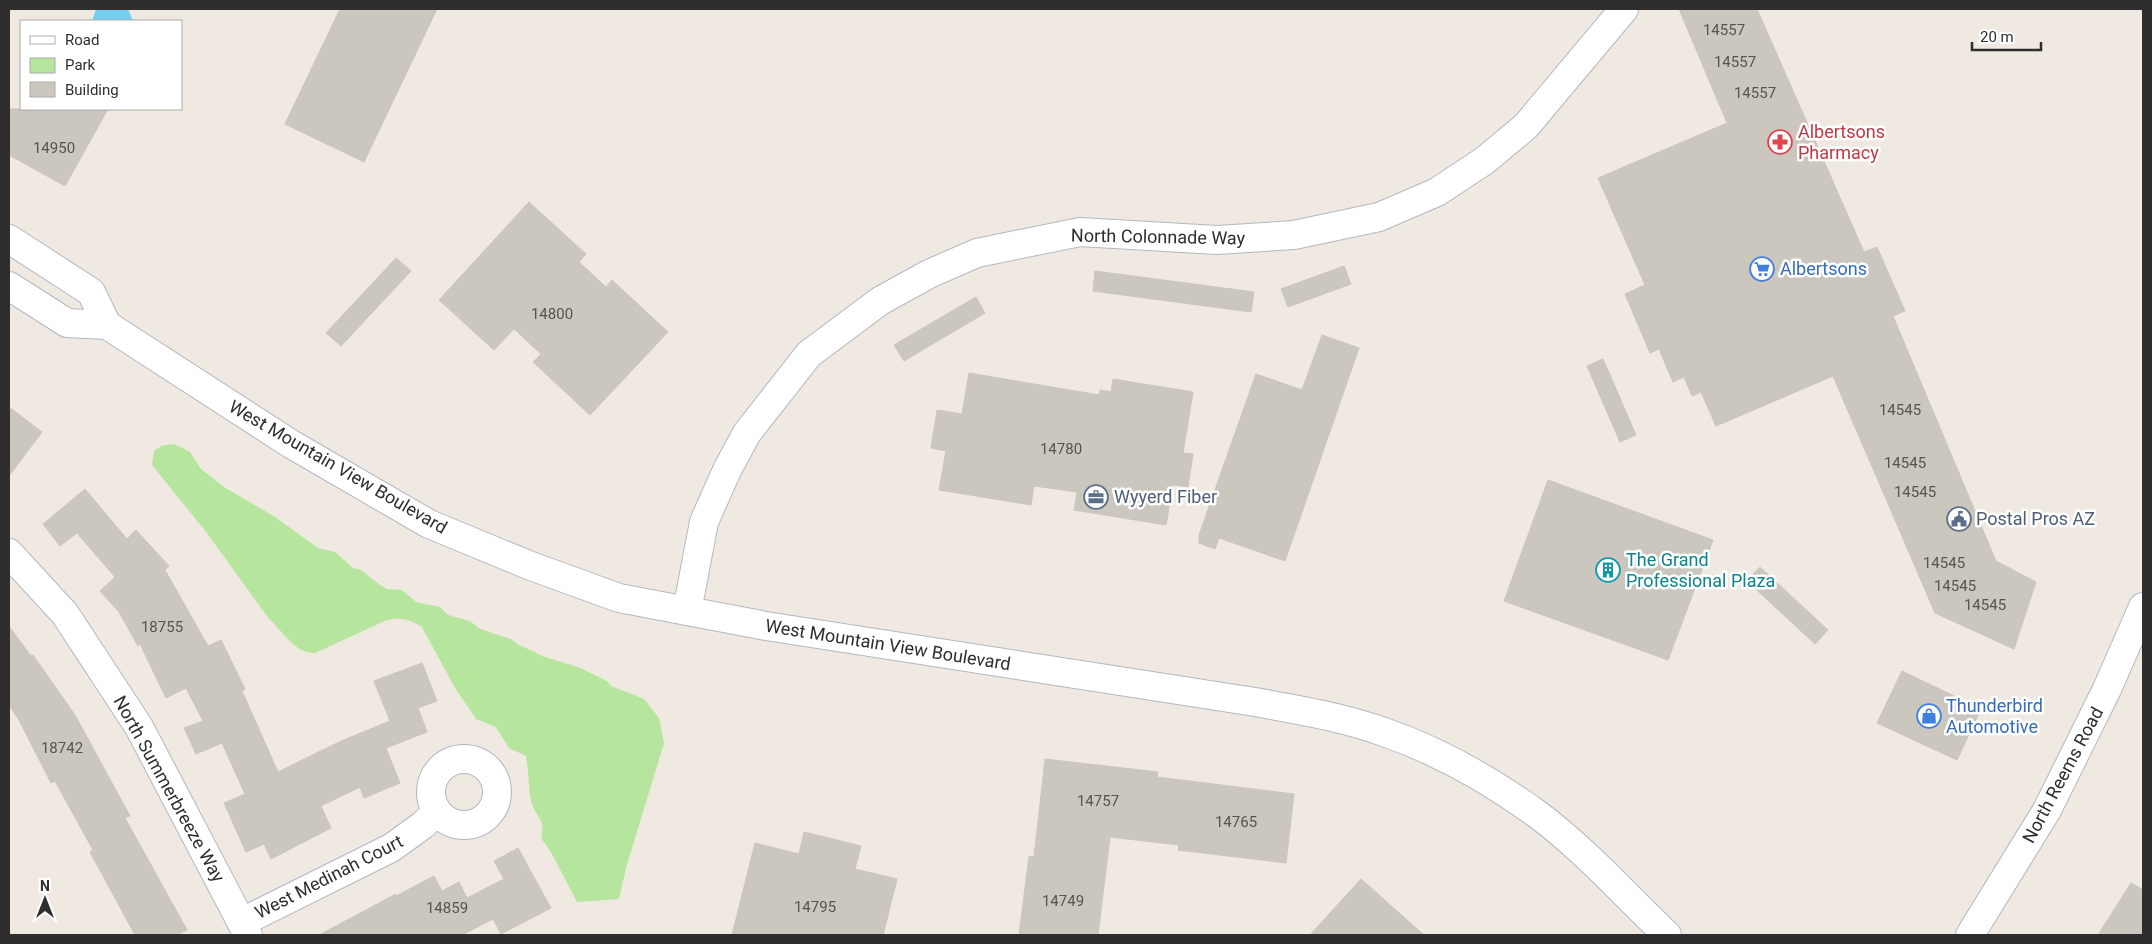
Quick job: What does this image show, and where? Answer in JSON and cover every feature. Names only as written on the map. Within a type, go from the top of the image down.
[{"type":"street","name":"North Colonnade Way","points":[[687,611],[704,522],[726,470],[747,433],[809,354],[880,301],[929,274],[978,253],[1080,232],[1217,240],[1294,235],[1379,217],[1437,192],[1484,162],[1526,126],[1624,9]]},
{"type":"street","points":[[9,239],[91,292],[107,326]]},
{"type":"street","name":"West Mountain View Boulevard","points":[[9,286],[67,323],[107,326],[291,444],[429,524],[531,566],[619,598],[783,628],[1255,702],[1324,715],[1383,731],[1435,752],[1482,778],[1538,815],[1586,857],[1667,935]]},
{"type":"street","name":"North Summerbreeze Way","points":[[9,553],[65,614],[139,727],[245,929]]},
{"type":"street","name":"North Reems Road","points":[[1970,935],[2047,810],[2107,689],[2143,608]]},
{"type":"street","name":"West Medinah Court","points":[[245,929],[391,848],[423,825],[436,812]]},
{"type":"green space","points":[[174,444],[190,452],[201,469],[224,487],[275,517],[318,548],[335,552],[353,568],[361,570],[387,589],[402,590],[416,602],[440,607],[448,615],[470,621],[480,629],[511,639],[517,644],[545,657],[578,667],[607,681],[611,686],[644,699],[659,718],[664,743],[626,868],[619,899],[577,902],[551,852],[541,838],[542,823],[532,804],[526,756],[509,748],[496,727],[476,719],[455,688],[422,627],[405,619],[387,620],[315,653],[301,650],[290,641],[269,619],[207,533],[152,465],[154,451],[161,446]]},
{"type":"water","points":[[96,9],[128,9],[133,20],[92,20]]},
{"type":"building","points":[[340,9],[437,9],[364,162],[285,124]]},
{"type":"building","name":"Albertsons","points":[[1679,9],[1757,9],[1864,252],[1877,247],[1905,311],[1893,316],[1996,561],[2036,582],[2014,649],[1935,613],[1833,376],[1716,426],[1701,392],[1692,396],[1684,377],[1673,382],[1659,349],[1650,353],[1625,294],[1645,285],[1598,178],[1727,123]]},
{"type":"building","points":[[9,109],[107,110],[65,186],[9,155]]},
{"type":"building","points":[[529,202],[586,254],[579,262],[606,287],[612,280],[668,332],[590,415],[533,362],[541,354],[514,329],[494,350],[439,300]]},
{"type":"building","points":[[396,258],[411,271],[341,346],[326,333]]},
{"type":"building","points":[[1344,266],[1351,284],[1288,307],[1281,289]]},
{"type":"building","points":[[1095,271],[1254,292],[1251,312],[1093,291]]},
{"type":"building","points":[[976,297],[985,313],[904,361],[894,345]]},
{"type":"building","points":[[1322,335],[1359,348],[1285,561],[1219,538],[1215,549],[1199,543],[1199,535],[1256,374],[1302,390]]},
{"type":"building","points":[[1603,359],[1636,435],[1620,442],[1587,366]]},
{"type":"building","points":[[969,373],[1099,395],[1100,390],[1111,392],[1113,379],[1193,392],[1183,453],[1193,454],[1188,487],[1173,485],[1166,525],[1074,510],[1077,492],[1034,486],[1031,505],[939,490],[946,451],[931,448],[937,410],[962,414]]},
{"type":"building","points":[[9,407],[42,432],[9,476]]},
{"type":"building","name":"The Grand Professional Plaza","points":[[1548,480],[1713,540],[1668,660],[1504,601]]},
{"type":"building","points":[[85,489],[127,539],[136,530],[169,566],[165,570],[208,646],[221,640],[245,689],[242,691],[278,772],[341,741],[390,721],[374,681],[422,663],[437,701],[418,708],[427,732],[386,748],[400,783],[364,798],[360,787],[321,806],[331,828],[271,859],[264,844],[246,852],[224,803],[245,794],[222,743],[196,754],[184,728],[203,721],[186,688],[166,698],[140,644],[138,646],[119,612],[100,591],[115,577],[77,533],[60,546],[43,524]]},
{"type":"building","points":[[1760,567],[1828,630],[1815,644],[1747,581]]},
{"type":"building","points":[[9,626],[31,656],[33,655],[75,715],[130,816],[125,818],[187,930],[176,935],[135,935],[90,852],[93,850],[55,781],[51,783],[19,720],[9,705]]},
{"type":"building","name":"Thunderbird Automotive","points":[[1902,671],[1981,709],[1957,760],[1877,723]]},
{"type":"building","points":[[1045,759],[1158,772],[1157,777],[1294,794],[1286,863],[1178,850],[1179,845],[1110,837],[1098,935],[1019,935],[1029,856],[1034,857]]},
{"type":"building","points":[[804,832],[861,846],[855,869],[897,879],[883,935],[732,935],[755,843],[799,854]]},
{"type":"building","points":[[518,848],[551,908],[501,934],[493,919],[462,935],[319,935],[434,876],[442,891],[459,882],[467,898],[504,879],[494,861]]},
{"type":"building","points":[[1361,879],[1424,935],[1310,935]]},
{"type":"building","points":[[2131,883],[2143,890],[2143,935],[2098,935]]},
{"type":"place","name":"Albertsons Pharmacy","points":[[1780,142]]},
{"type":"place","name":"Albertsons","points":[[1762,269]]},
{"type":"place","name":"Wyyerd Fiber","points":[[1096,497]]},
{"type":"place","name":"Postal Pros AZ","points":[[1959,519]]},
{"type":"place","name":"The Grand Professional Plaza","points":[[1608,570]]},
{"type":"place","name":"Thunderbird Automotive","points":[[1929,716]]}]
